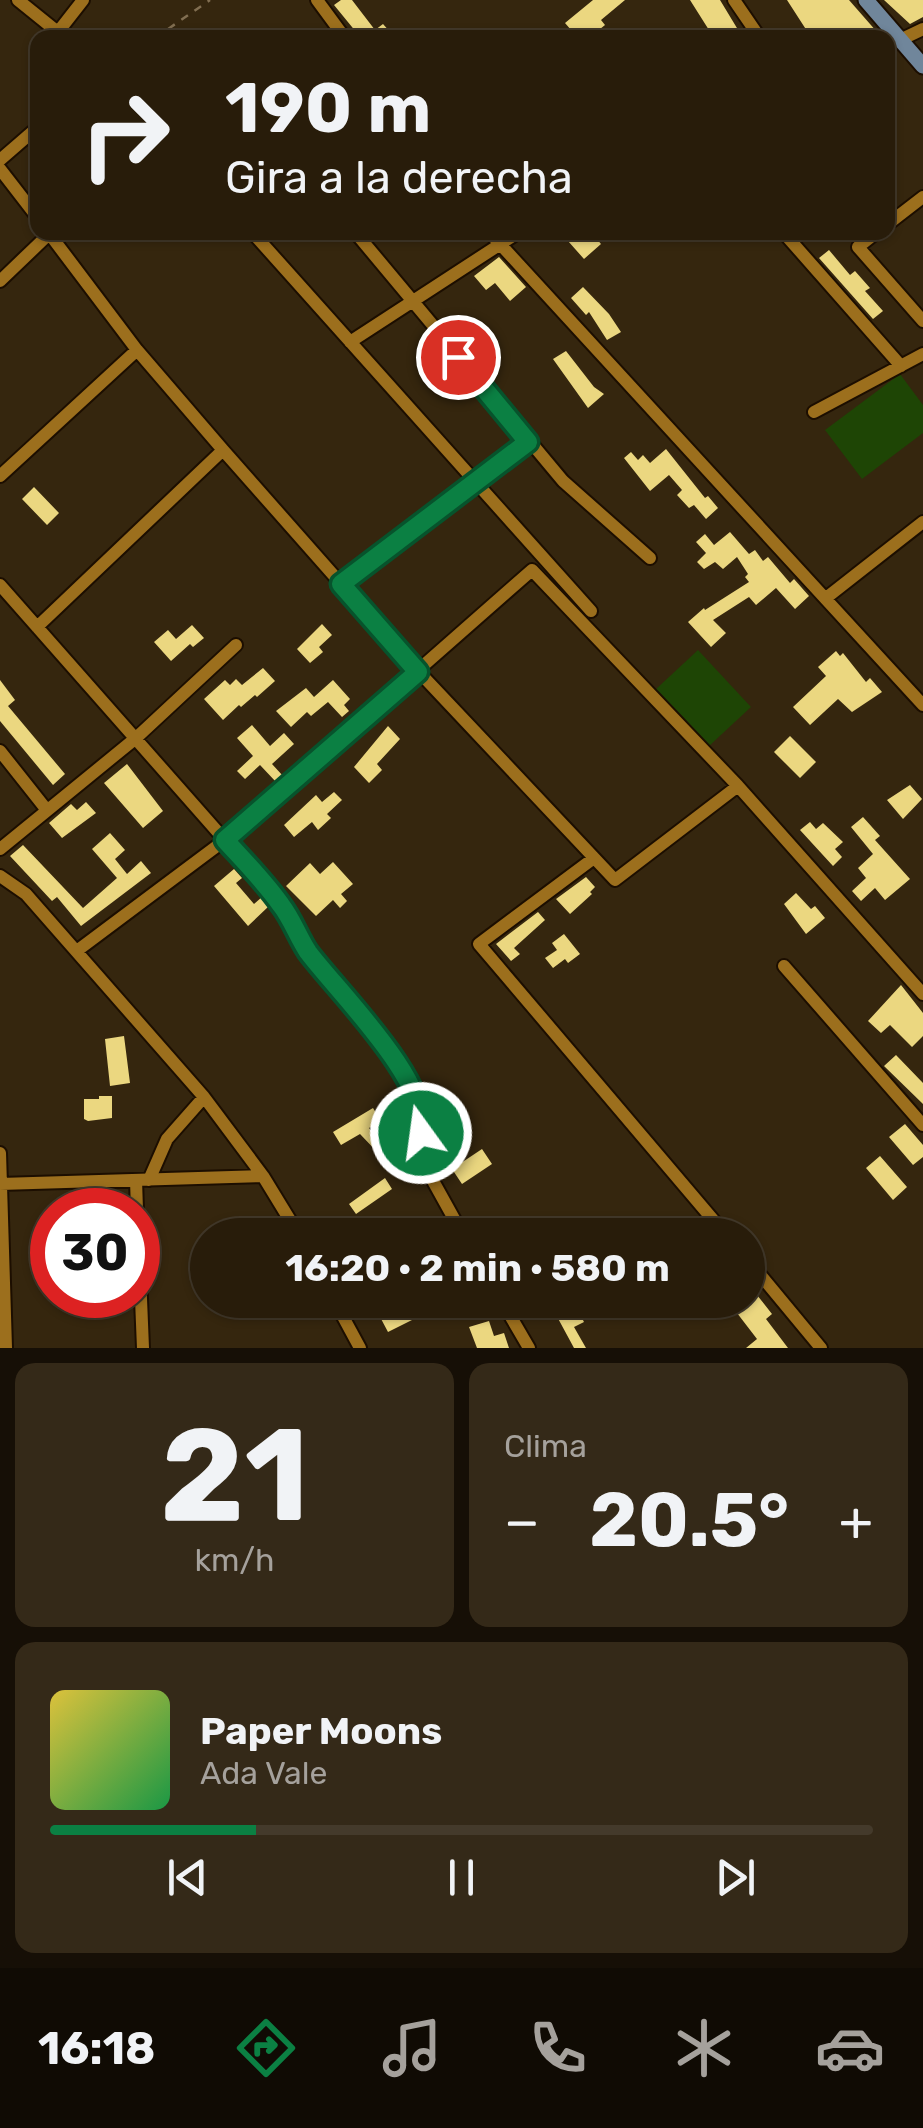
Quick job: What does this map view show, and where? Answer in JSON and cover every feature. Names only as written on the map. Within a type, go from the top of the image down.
[{"type":"main road","points":[[866,0],[886,30]]},
{"type":"main road","points":[[895,41],[923,66]]},
{"type":"street","points":[[18,0],[56,30]]},
{"type":"street","points":[[65,30],[83,0]]},
{"type":"street","points":[[317,0],[339,30]]},
{"type":"street","points":[[734,0],[755,30]]},
{"type":"street","points":[[895,36],[923,29]]},
{"type":"street","points":[[0,160],[30,134]]},
{"type":"street","points":[[0,169],[30,208]]},
{"type":"street","points":[[895,219],[923,197]]},
{"type":"street","points":[[0,281],[42,240]]},
{"type":"street","points":[[54,240],[137,350],[223,450],[418,672],[614,880],[738,786]]},
{"type":"street","points":[[259,240],[592,611]]},
{"type":"street","points":[[362,240],[562,482],[650,558]]},
{"type":"street","points":[[350,342],[412,301],[491,240]]},
{"type":"street","points":[[496,240],[923,706]]},
{"type":"street","points":[[790,240],[901,366]]},
{"type":"street","points":[[867,240],[858,247],[923,321]]},
{"type":"street","points":[[0,476],[137,350]]},
{"type":"street","points":[[814,412],[923,354]]},
{"type":"street","points":[[341,584],[528,442]]},
{"type":"street","points":[[37,627],[223,450]]},
{"type":"street","points":[[826,598],[923,522]]},
{"type":"street","points":[[78,950],[225,840],[532,570],[738,786],[922,991]]},
{"type":"street","points":[[0,585],[280,903],[306,949],[400,1066],[423,1126],[416,1152],[454,1218]]},
{"type":"street","points":[[0,850],[136,738],[236,645]]},
{"type":"street","points":[[0,751],[46,809]]},
{"type":"street","points":[[594,858],[479,944],[712,1218]]},
{"type":"street","points":[[0,876],[26,894],[78,950],[204,1097],[263,1176],[289,1218]]},
{"type":"street","points":[[784,966],[923,1125]]},
{"type":"street","points":[[141,1188],[167,1140],[204,1097]]},
{"type":"street","points":[[0,1153],[6,1348]]},
{"type":"street","points":[[0,1184],[263,1176]]},
{"type":"street","points":[[765,1281],[820,1348]]},
{"type":"street","points":[[142,1318],[143,1348]]},
{"type":"street","points":[[344,1318],[360,1348]]},
{"type":"street","points":[[512,1318],[529,1348]]},
{"type":"path","points":[[167,30],[210,0]]},
{"type":"green space","points":[[900,374],[923,405],[923,433],[862,479],[825,430]]},
{"type":"green space","points":[[698,650],[751,707],[708,747],[655,690]]},
{"type":"building","points":[[352,0],[375,30],[354,30],[334,5]]},
{"type":"building","points":[[593,0],[625,0],[601,20],[605,25],[599,30],[571,30],[565,23]]},
{"type":"building","points":[[690,0],[720,0],[738,30],[709,30]]},
{"type":"building","points":[[787,0],[849,0],[875,30],[806,30]]},
{"type":"building","points":[[884,0],[923,0],[923,17],[910,24]]},
{"type":"building","points":[[567,240],[598,240],[601,244],[584,259]]},
{"type":"building","points":[[829,250],[850,275],[855,271],[870,288],[865,291],[883,311],[873,319],[819,258]]},
{"type":"building","points":[[499,257],[526,287],[510,301],[495,283],[486,290],[474,276]]},
{"type":"building","points":[[583,287],[621,332],[607,340],[589,312],[586,315],[571,298]]},
{"type":"building","points":[[566,351],[604,394],[588,408],[553,359]]},
{"type":"building","points":[[666,449],[705,498],[708,496],[718,508],[706,519],[694,505],[689,508],[677,495],[682,490],[669,475],[650,491],[624,458],[631,452],[638,460],[643,455],[650,463]]},
{"type":"building","points":[[34,487],[59,513],[47,525],[22,499]]},
{"type":"building","points":[[730,532],[749,554],[755,550],[763,561],[768,557],[790,583],[794,579],[809,596],[795,609],[776,588],[756,605],[749,597],[713,620],[726,633],[711,647],[688,622],[749,582],[745,577],[748,574],[737,557],[723,569],[715,562],[704,569],[697,562],[706,553],[696,542],[705,534],[714,545]]},
{"type":"building","points":[[322,624],[332,635],[319,647],[323,652],[310,663],[297,649]]},
{"type":"building","points":[[192,625],[204,638],[193,647],[190,644],[171,661],[154,642],[168,630],[176,639]]},
{"type":"building","points":[[836,651],[840,656],[843,653],[866,682],[870,678],[882,692],[852,712],[838,699],[810,725],[793,707],[826,676],[818,667]]},
{"type":"building","points":[[263,668],[275,681],[223,720],[204,699],[225,680],[230,685],[236,679],[242,685]]},
{"type":"building","points":[[0,680],[15,700],[8,706],[65,774],[53,785],[0,721]]},
{"type":"building","points":[[333,680],[350,699],[344,705],[349,711],[342,717],[328,702],[311,716],[307,712],[291,727],[276,711],[306,688],[314,697]]},
{"type":"building","points":[[252,725],[270,746],[284,733],[294,744],[272,764],[283,776],[276,782],[260,765],[245,779],[237,771],[253,756],[237,738]]},
{"type":"building","points":[[388,726],[400,739],[377,764],[382,770],[369,783],[354,767]]},
{"type":"building","points":[[790,736],[816,762],[800,778],[774,752]]},
{"type":"building","points":[[127,764],[163,811],[143,828],[104,783]]},
{"type":"building","points":[[910,785],[922,799],[903,819],[887,800]]},
{"type":"building","points":[[334,792],[342,800],[327,814],[331,818],[318,830],[312,822],[294,837],[284,825],[316,795],[322,802]]},
{"type":"building","points":[[86,802],[96,813],[62,838],[49,823],[71,804],[77,810]]},
{"type":"building","points":[[863,817],[880,836],[875,840],[910,879],[885,900],[875,888],[861,901],[852,891],[866,878],[858,868],[873,854],[851,827]]},
{"type":"building","points":[[810,822],[816,829],[823,823],[843,842],[835,849],[842,857],[833,866],[800,830]]},
{"type":"building","points":[[110,833],[125,850],[115,859],[127,874],[141,861],[151,873],[81,926],[57,897],[52,901],[10,856],[23,845],[83,908],[117,878],[92,849]]},
{"type":"building","points":[[333,862],[353,884],[341,894],[347,901],[340,908],[333,900],[316,916],[286,886],[310,863],[320,874]]},
{"type":"building","points":[[234,869],[242,878],[236,883],[254,904],[262,897],[269,906],[248,926],[214,886]]},
{"type":"building","points":[[586,877],[595,887],[592,894],[570,914],[556,899]]},
{"type":"building","points":[[796,893],[825,918],[806,934],[784,904]]},
{"type":"building","points":[[538,912],[545,920],[514,948],[520,954],[511,961],[496,944]]},
{"type":"building","points":[[564,934],[580,954],[553,968],[545,958],[557,950],[552,943]]},
{"type":"building","points":[[901,985],[923,1013],[923,1036],[912,1047],[890,1025],[881,1033],[868,1021]]},
{"type":"building","points":[[124,1036],[130,1083],[110,1086],[105,1039]]},
{"type":"building","points":[[896,1055],[923,1083],[923,1104],[884,1066]]},
{"type":"building","points":[[112,1096],[112,1118],[84,1119],[84,1099]]},
{"type":"building","points":[[373,1108],[381,1121],[369,1128],[385,1152],[381,1156],[360,1134],[341,1145],[333,1132]]},
{"type":"building","points":[[905,1124],[923,1145],[923,1157],[913,1165],[889,1137]]},
{"type":"building","points":[[482,1149],[492,1164],[462,1184],[452,1169]]},
{"type":"building","points":[[880,1156],[907,1187],[893,1200],[866,1168]]},
{"type":"building","points":[[385,1178],[392,1189],[356,1214],[349,1204]]},
{"type":"building","points":[[765,1305],[772,1314],[766,1319],[788,1348],[746,1348],[757,1339],[741,1318],[765,1318]]},
{"type":"building","points":[[381,1318],[414,1318],[414,1319],[388,1332]]},
{"type":"building","points":[[558,1318],[582,1318],[584,1322],[574,1327],[586,1348],[574,1348]]},
{"type":"building","points":[[489,1321],[494,1336],[504,1333],[509,1348],[477,1348],[469,1327]]},
{"type":"route","points":[[421,1133],[417,1104],[400,1066],[306,949],[280,903],[225,840],[418,672],[341,584],[528,442],[458,357]]}]
